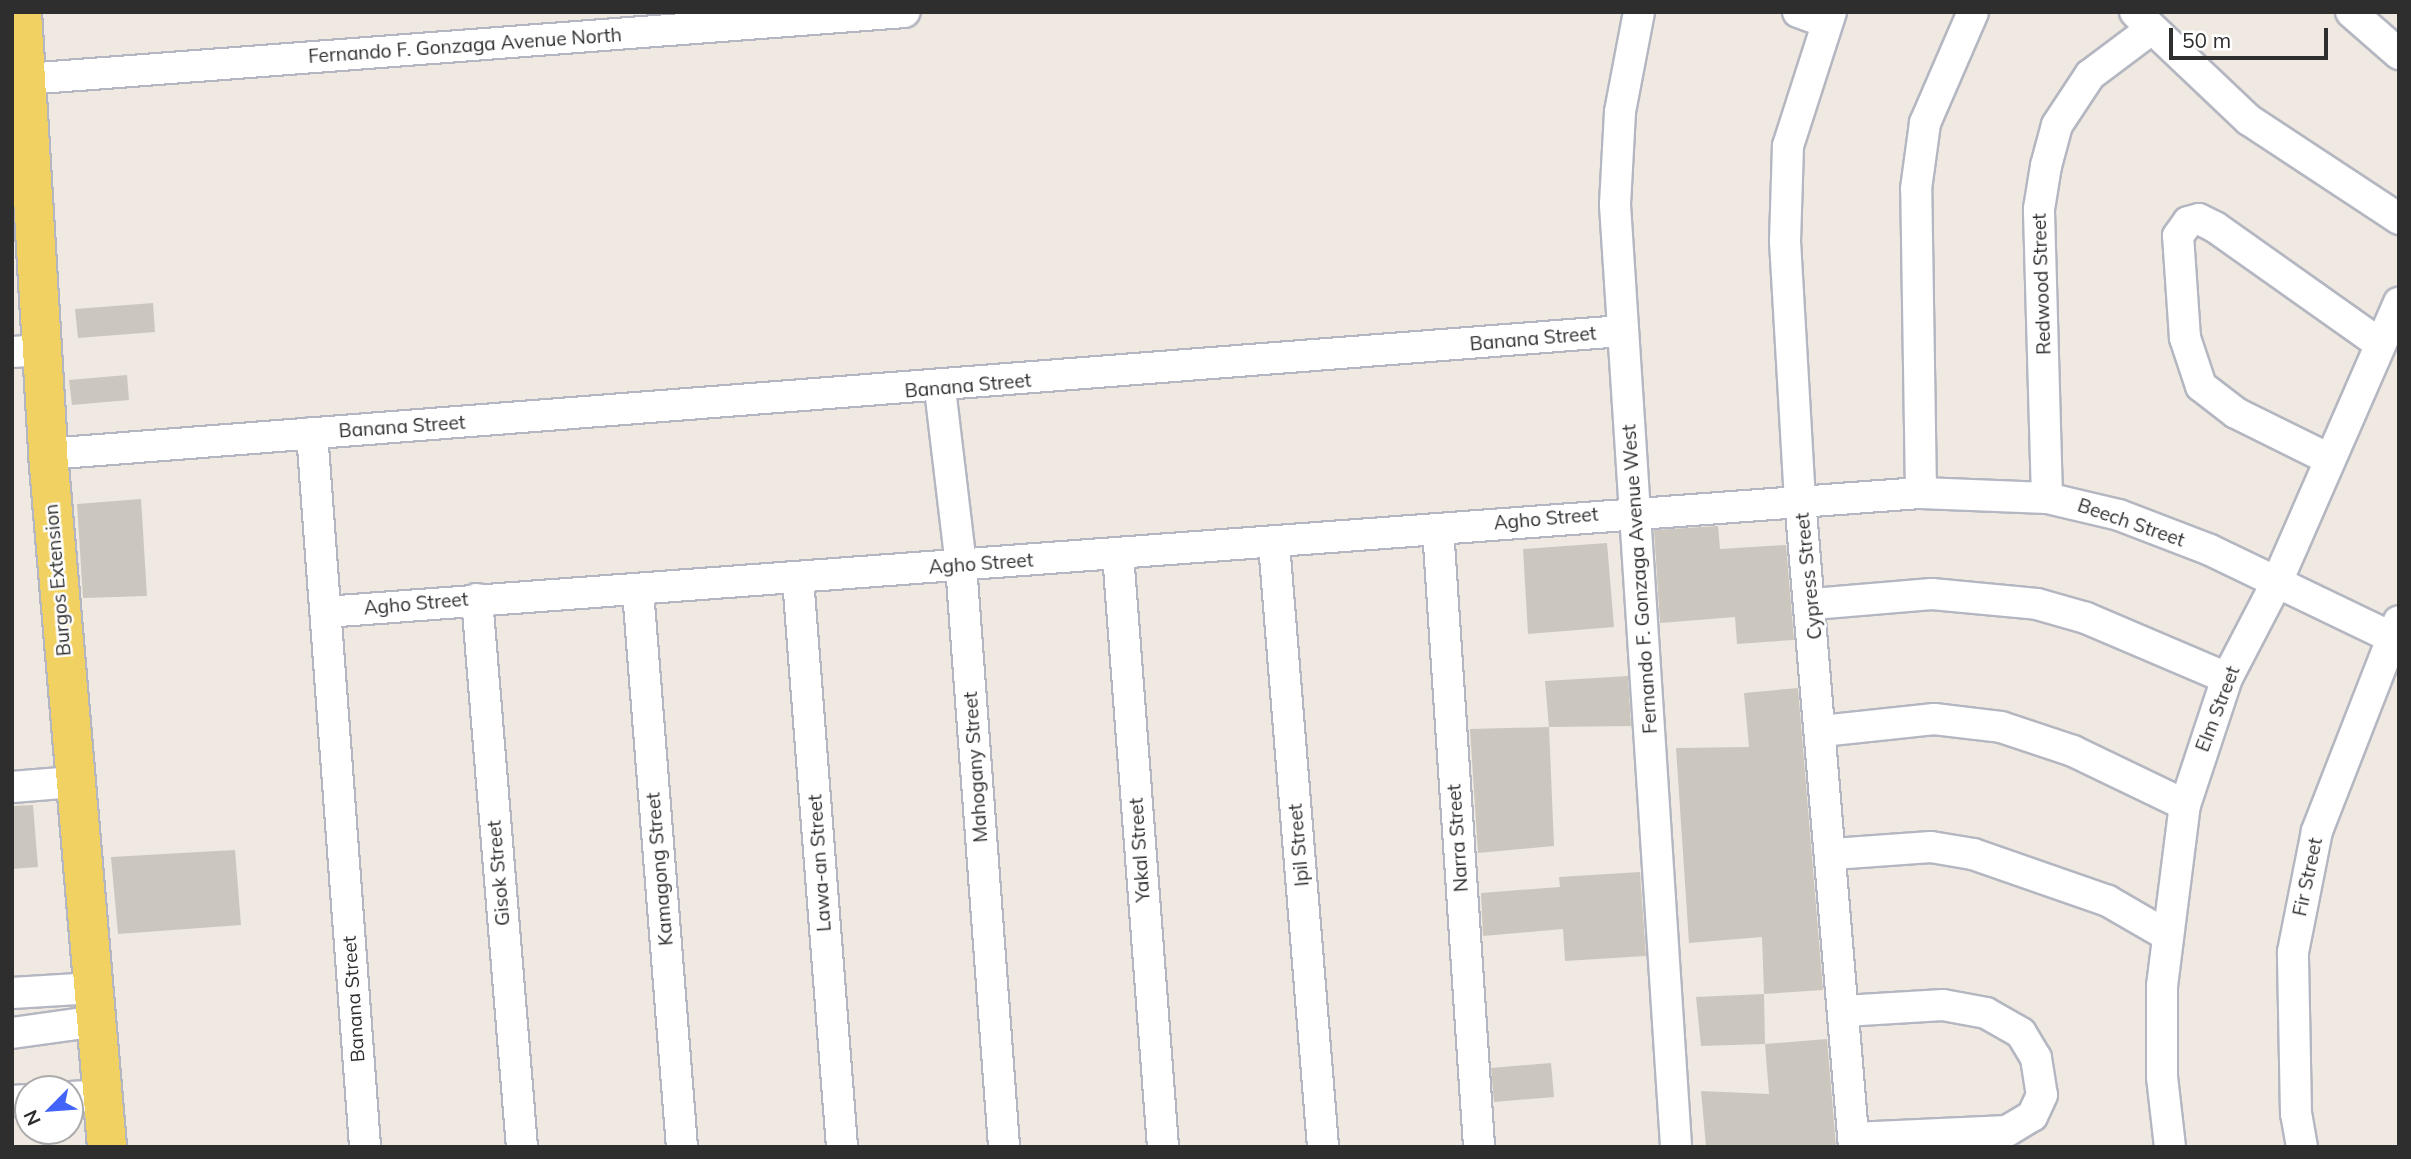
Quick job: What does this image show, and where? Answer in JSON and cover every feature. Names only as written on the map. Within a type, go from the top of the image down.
[{"type":"main road","name":"Burgos Extension","points":[[22,12],[26,79],[22,185],[27,351],[48,454],[74,782],[96,1005],[86,1096],[107,1147]]},
{"type":"street","name":"Fernando F. Gonzaga Avenue North","points":[[26,79],[904,12]]},
{"type":"street","name":"Fernando F. Gonzaga Avenue West","points":[[1639,12],[1616,159],[1623,331],[1676,1147]]},
{"type":"street","points":[[1921,493],[1916,190],[1924,123],[1973,12]]},
{"type":"street","points":[[2351,12],[2399,54]]},
{"type":"street","name":"Cypress Street","points":[[1818,16],[1788,146],[1785,241],[1800,499],[1813,604],[1853,1142]]},
{"type":"street","points":[[2143,21],[2249,120],[2399,219]]},
{"type":"street","name":"Redwood Street","points":[[2047,498],[2039,209],[2046,166],[2057,125],[2090,75],[2143,21]]},
{"type":"street","points":[[2329,459],[2235,414],[2201,386],[2185,338],[2178,236],[2188,222],[2199,219],[2215,227],[2379,344]]},
{"type":"street","name":"Elm Street","points":[[2170,1147],[2160,1030],[2165,934],[2185,805],[2227,678],[2276,584],[2399,303]]},
{"type":"street","name":"Banana Street","points":[[48,454],[940,389],[1623,331]]},
{"type":"street","name":"Mahogany Street","points":[[940,389],[961,565],[1004,1147]]},
{"type":"street","name":"Banana Street","points":[[312,433],[365,1147]]},
{"type":"street","name":"Beech Street","points":[[1800,499],[1921,493],[2047,498],[2119,515],[2210,551],[2276,584],[2396,633]]},
{"type":"street","name":"Agho Street","points":[[326,612],[477,599],[638,591],[961,565],[1274,544],[1800,499]]},
{"type":"street","name":"Narra Street","points":[[1438,529],[1479,1147]]},
{"type":"street","name":"Ipil Street","points":[[1274,544],[1323,1147]]},
{"type":"street","name":"Yakal Street","points":[[1118,554],[1163,1147]]},
{"type":"street","name":"Lawa-an Street","points":[[798,579],[842,1147]]},
{"type":"street","name":"Kamagong Street","points":[[638,591],[682,1147]]},
{"type":"street","points":[[1813,604],[1932,594],[2037,604],[2086,618],[2227,678]]},
{"type":"street","name":"Gisok Street","points":[[477,599],[522,1147]]},
{"type":"street","name":"Fir Street","points":[[2302,1147],[2296,1114],[2293,953],[2318,831],[2396,633]]},
{"type":"street","points":[[1822,731],[1934,719],[2001,727],[2073,751],[2185,805]]},
{"type":"street","points":[[12,787],[74,782]]},
{"type":"street","points":[[1833,854],[1931,847],[1973,854],[2098,897],[2165,934]]},
{"type":"street","points":[[12,993],[96,1005]]},
{"type":"street","points":[[12,1033],[96,1005]]},
{"type":"street","points":[[1844,1011],[1943,1005],[1986,1013],[2021,1033],[2036,1058],[2042,1095],[2032,1115],[2007,1131],[1853,1142]]},
{"type":"building","points":[[153,303],[155,332],[78,338],[75,309]]},
{"type":"building","points":[[127,375],[129,400],[72,405],[69,380]]},
{"type":"building","points":[[141,499],[147,596],[83,598],[77,504]]},
{"type":"building","points":[[1718,526],[1720,549],[1786,545],[1794,640],[1737,644],[1735,617],[1660,623],[1654,530]]},
{"type":"building","points":[[1607,543],[1614,627],[1528,634],[1523,549]]},
{"type":"building","points":[[1628,676],[1631,726],[1549,727],[1545,681]]},
{"type":"building","points":[[1798,688],[1823,990],[1764,994],[1762,937],[1689,943],[1676,748],[1749,747],[1744,693]]},
{"type":"building","points":[[1549,727],[1554,846],[1478,853],[1470,729]]},
{"type":"building","points":[[33,805],[38,867],[12,869],[12,806]]},
{"type":"building","points":[[235,850],[241,925],[118,934],[111,857]]},
{"type":"building","points":[[1640,872],[1646,956],[1565,961],[1563,929],[1483,936],[1481,893],[1560,887],[1559,877]]},
{"type":"building","points":[[1764,994],[1765,1044],[1701,1046],[1696,997]]},
{"type":"building","points":[[1827,1039],[1836,1147],[1706,1147],[1701,1091],[1769,1094],[1765,1044]]},
{"type":"building","points":[[1551,1063],[1554,1097],[1494,1102],[1491,1068]]}]
